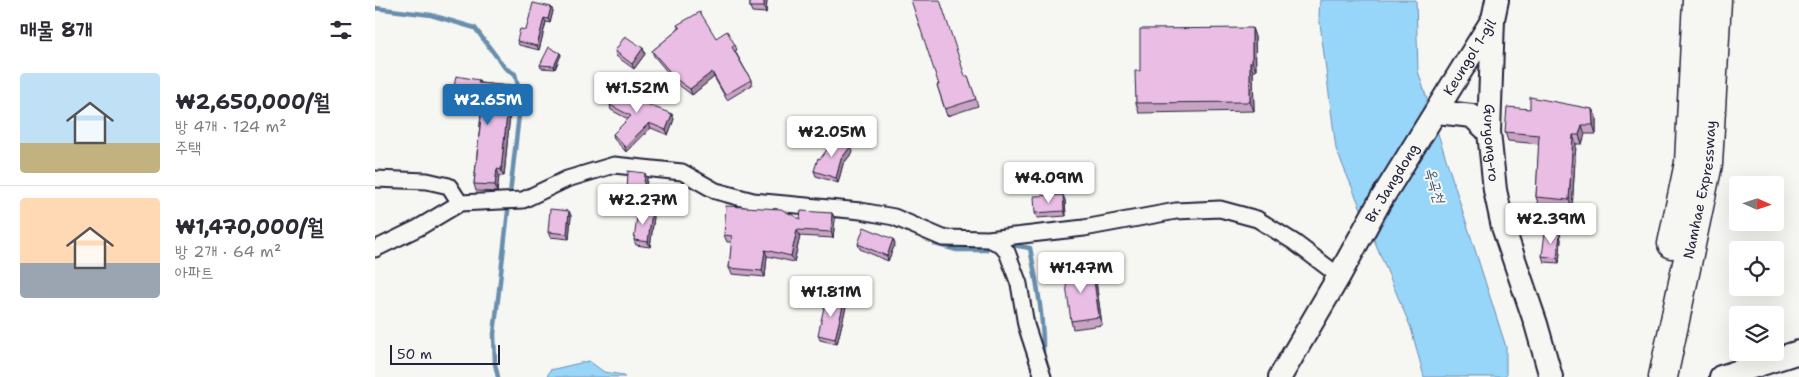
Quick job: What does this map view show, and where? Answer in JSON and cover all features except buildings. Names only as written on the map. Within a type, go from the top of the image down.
[{"type":"highway","name":"Namhae Expressway","points":[[1644,377],[1689,163],[1697,0]]},
{"type":"highway","name":"Namhae Expressway","points":[[1663,377],[1708,164],[1717,0]]},
{"type":"street","name":"Keungol 1-gil","points":[[1437,112],[1495,9]]},
{"type":"street","name":"Guryong-ro","points":[[1495,9],[1489,132],[1495,190],[1503,227],[1536,324],[1551,377]]},
{"type":"street","points":[[1437,112],[1472,116],[1489,132]]},
{"type":"street","name":"Br. Jangdong","points":[[1280,377],[1379,203],[1437,112]]},
{"type":"street","points":[[375,249],[418,228],[461,203],[523,200],[567,179],[614,165],[682,172],[716,191],[753,201],[861,211],[894,217],[943,238],[988,238],[1083,228],[1176,211],[1220,209],[1257,219],[1294,242],[1339,276]]},
{"type":"street","points":[[375,179],[427,182],[449,186],[461,203]]},
{"type":"street","points":[[988,238],[1000,244],[1007,252],[1019,284],[1026,326],[1043,377]]},
{"type":"street","points":[[1721,377],[1799,352]]},
{"type":"water","name":"옥곡천","points":[[1320,0],[1416,0],[1418,71],[1506,347],[1506,377],[1424,377],[1411,328],[1336,149],[1319,15]]},
{"type":"water","points":[[589,361],[604,372],[625,377],[547,377],[550,370]]},
{"type":"waterway","points":[[375,8],[431,15],[475,28],[505,68],[515,74],[521,97],[494,334],[495,364],[498,377]]},
{"type":"waterway","points":[[935,244],[957,250],[986,250]]},
{"type":"waterway","points":[[1013,245],[1030,248],[1041,315],[1043,355]]}]
